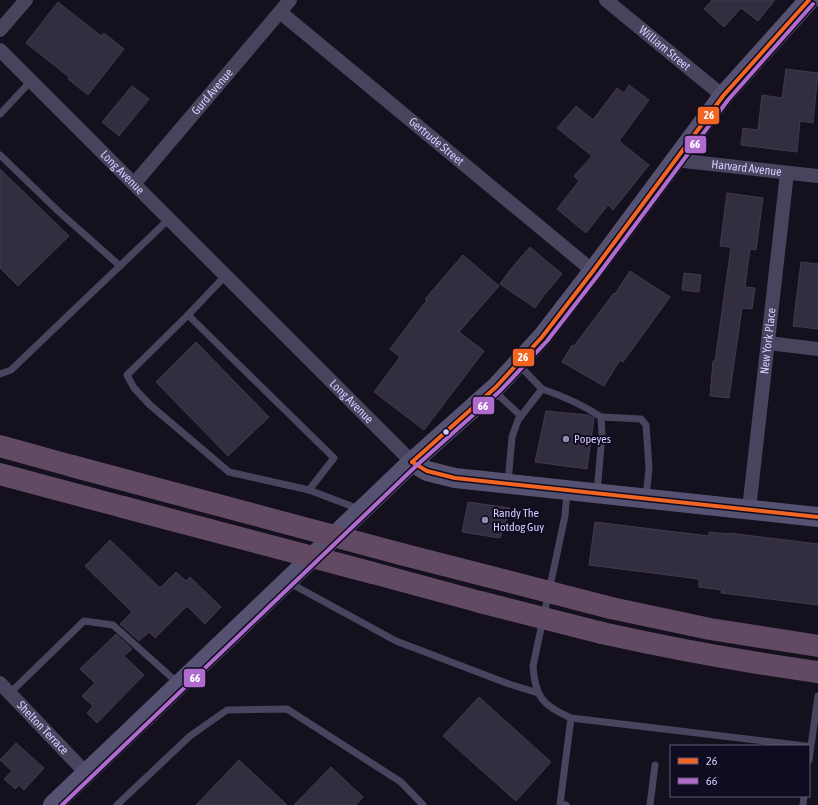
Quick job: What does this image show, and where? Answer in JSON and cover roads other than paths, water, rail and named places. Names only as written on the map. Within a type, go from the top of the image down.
[{"type":"highway","points":[[0,446],[401,554],[611,608],[710,629],[818,646]]},
{"type":"highway","points":[[0,474],[602,633],[705,655],[818,672]]},
{"type":"street","points":[[0,30],[26,0]]},
{"type":"street","name":"Gurd Avenue","points":[[134,184],[290,0]]},
{"type":"street","name":"William Street","points":[[606,0],[723,96]]},
{"type":"street","points":[[53,805],[361,510],[492,390],[542,337],[723,96],[810,4]]},
{"type":"street","name":"Gertrude Street","points":[[280,12],[593,271]]},
{"type":"street","name":"Long Avenue","points":[[0,50],[412,462],[427,471],[445,476],[818,517]]},
{"type":"street","name":"Harvard Avenue","points":[[675,160],[818,176]]},
{"type":"street","name":"New York Place","points":[[748,509],[787,173]]},
{"type":"street","points":[[768,343],[818,348]]},
{"type":"street","name":"Shelton Terrace","points":[[5,688],[86,773]]},
{"type":"lane","points":[[0,114],[31,81]]},
{"type":"lane","points":[[0,155],[56,210],[120,266]]},
{"type":"lane","points":[[0,374],[11,370],[169,219]]},
{"type":"lane","points":[[226,275],[127,375],[134,388],[150,406],[229,472],[309,490],[361,510]]},
{"type":"lane","points":[[188,314],[334,458],[309,490]]},
{"type":"lane","points":[[517,363],[542,389],[589,409],[601,417],[641,419],[646,425],[649,468],[646,498]]},
{"type":"lane","points":[[508,483],[512,437],[518,420],[542,389]]},
{"type":"lane","points":[[492,390],[521,416]]},
{"type":"lane","points":[[597,492],[602,435],[601,417]]},
{"type":"lane","points":[[568,489],[565,516],[534,655],[534,675],[538,693],[548,706],[555,712],[570,718],[800,745]]},
{"type":"lane","points":[[286,581],[396,641],[509,684],[538,693]]},
{"type":"lane","points":[[5,688],[84,621],[113,625],[179,684]]},
{"type":"lane","points":[[808,745],[816,718],[818,696]]},
{"type":"lane","points":[[117,805],[190,736],[227,710],[287,709],[401,782],[423,805]]},
{"type":"lane","points":[[566,805],[560,804],[570,718]]},
{"type":"lane","points":[[650,805],[655,765]]},
{"type":"place","name":"Popeyes","points":[[566,439]]},
{"type":"place","name":"Randy The Hotdog Guy","points":[[485,520]]}]
